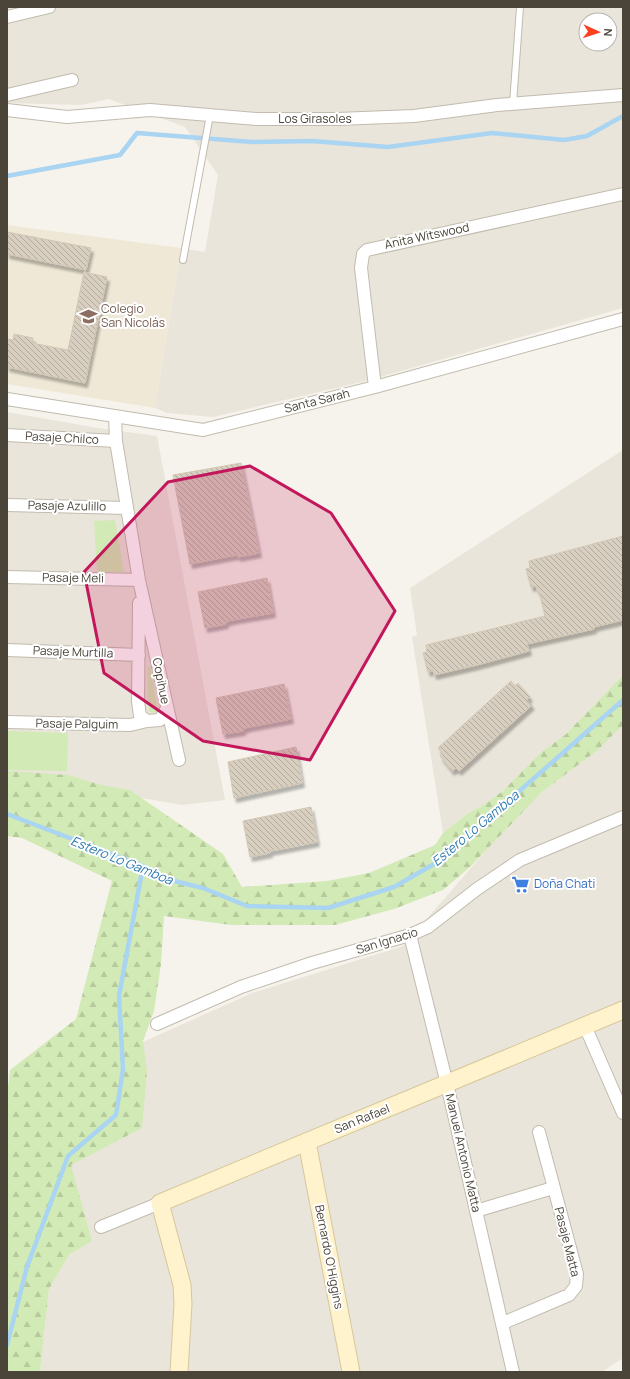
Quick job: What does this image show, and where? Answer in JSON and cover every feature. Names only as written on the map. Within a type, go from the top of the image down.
[{"type":"street","points":[[7,17],[49,7]]},
{"type":"street","points":[[7,95],[72,80]]},
{"type":"street","name":"Los Girasoles","points":[[7,110],[67,117],[150,110],[257,119],[337,119],[414,116],[513,104],[623,95]]},
{"type":"street","name":"Anita Witswood","points":[[375,387],[361,268],[363,254],[367,250],[623,194]]},
{"type":"street","name":"Santa Sarah","points":[[7,399],[203,430],[375,387],[623,319]]},
{"type":"street","name":"Copihue","points":[[115,416],[116,440],[139,580],[167,708],[160,720],[147,721],[140,716],[139,712],[139,580]]},
{"type":"street","name":"Pasaje Chilco","points":[[7,435],[116,440]]},
{"type":"street","name":"Pasaje Azulillo","points":[[7,505],[127,508]]},
{"type":"street","name":"Pasaje Meli","points":[[7,577],[139,580]]},
{"type":"street","name":"Pasaje Murtilla","points":[[7,650],[138,655]]},
{"type":"street","points":[[167,708],[179,760]]},
{"type":"street","name":"Pasaje Palguim","points":[[7,722],[130,725],[147,721]]},
{"type":"street","name":"San Ignacio","points":[[157,1024],[241,987],[312,963],[410,935],[428,927],[477,889],[520,860],[623,817]]},
{"type":"street","name":"Manuel Antonio Matta","points":[[410,935],[447,1084],[513,1372]]},
{"type":"street","name":"San Rafael","points":[[101,1227],[623,1010]]},
{"type":"street","points":[[584,1026],[623,1113]]},
{"type":"street","name":"Pasaje Matta","points":[[503,1323],[569,1295],[576,1286],[576,1274],[539,1132]]},
{"type":"street","name":"Bernardo O'Higgins","points":[[307,1142],[351,1372]]},
{"type":"street","points":[[476,1211],[553,1188]]},
{"type":"street","points":[[160,1203],[182,1286],[183,1304],[179,1372]]},
{"type":"lane","points":[[513,104],[520,7]]},
{"type":"lane","points":[[183,260],[210,115]]},
{"type":"highlighted area","points":[[250,466],[331,513],[395,611],[310,760],[203,741],[104,673],[84,572],[168,482]]},
{"type":"shaded area","points":[[7,7],[623,7],[623,308],[366,381],[213,417],[167,413],[155,408],[181,248],[205,252],[218,175],[185,127],[109,99],[81,105],[7,103]]},
{"type":"shaded area","name":"Colegio San Nicolás","points":[[7,225],[181,248],[155,408],[7,384]]},
{"type":"shaded area","points":[[7,412],[98,428],[157,436],[225,800],[182,805],[7,775]]},
{"type":"shaded area","points":[[623,450],[623,675],[565,735],[540,753],[503,791],[480,807],[468,813],[443,833],[412,637],[417,635],[410,588]]},
{"type":"shaded area","points":[[623,725],[623,1358],[602,1372],[40,1372],[49,1289],[69,1255],[92,1241],[70,1165],[142,1128],[143,1042],[252,993],[403,946],[497,838],[542,792],[598,750]]},
{"type":"green space","points":[[115,520],[124,572],[97,572],[94,521]]},
{"type":"green space","points":[[150,666],[158,711],[155,713],[149,712],[147,667]]},
{"type":"green space","points":[[623,675],[623,725],[598,750],[542,792],[470,867],[443,890],[394,909],[335,925],[231,925],[164,916],[161,964],[154,1011],[143,1041],[147,1071],[142,1128],[71,1165],[92,1241],[69,1255],[49,1289],[40,1372],[7,1372],[7,1095],[10,1070],[76,1019],[112,881],[22,838],[7,836],[7,771],[68,775],[101,785],[130,790],[223,854],[242,887],[327,881],[369,873],[435,845],[443,833],[468,813],[480,807],[503,791],[540,753],[565,735]]},
{"type":"green space","points":[[7,731],[68,733],[67,771],[7,770]]},
{"type":"building","points":[[7,232],[91,248],[86,270],[7,254]]},
{"type":"building","points":[[84,272],[107,277],[85,383],[7,367],[7,339],[13,340],[14,334],[33,338],[32,343],[68,350]]},
{"type":"building","points":[[241,463],[259,553],[238,557],[238,555],[231,556],[190,564],[173,475]]},
{"type":"building","points":[[623,536],[623,620],[594,627],[594,629],[527,644],[529,651],[477,665],[434,675],[433,670],[428,672],[423,653],[427,652],[426,645],[545,616],[539,591],[537,591],[536,586],[531,587],[526,569],[530,568],[529,561]]},
{"type":"building","points":[[267,578],[273,613],[232,620],[225,622],[226,624],[205,628],[198,592]]},
{"type":"building","points":[[511,681],[515,686],[518,683],[530,697],[527,700],[532,705],[459,771],[456,768],[452,771],[440,756],[443,754],[438,748]]},
{"type":"building","points":[[284,684],[291,719],[249,727],[243,729],[243,731],[223,734],[216,698]]},
{"type":"building","points":[[296,747],[302,783],[234,798],[228,762]]},
{"type":"building","points":[[311,807],[317,842],[270,851],[270,853],[250,857],[243,821]]},
{"type":"waterway","points":[[7,176],[120,155],[137,133],[252,142],[312,141],[388,147],[492,133],[564,140],[587,136],[623,116]]},
{"type":"waterway","name":"Estero Lo Gamboa","points":[[7,814],[143,866],[166,879],[203,888],[247,906],[328,908],[394,887],[441,860],[623,700]]},
{"type":"waterway","points":[[7,1345],[27,1267],[68,1156],[116,1115],[123,1069],[119,996],[143,866]]},
{"type":"place","name":"Colegio San Nicolás","points":[[88,316]]},
{"type":"place","name":"Doña Chati","points":[[521,884]]}]
